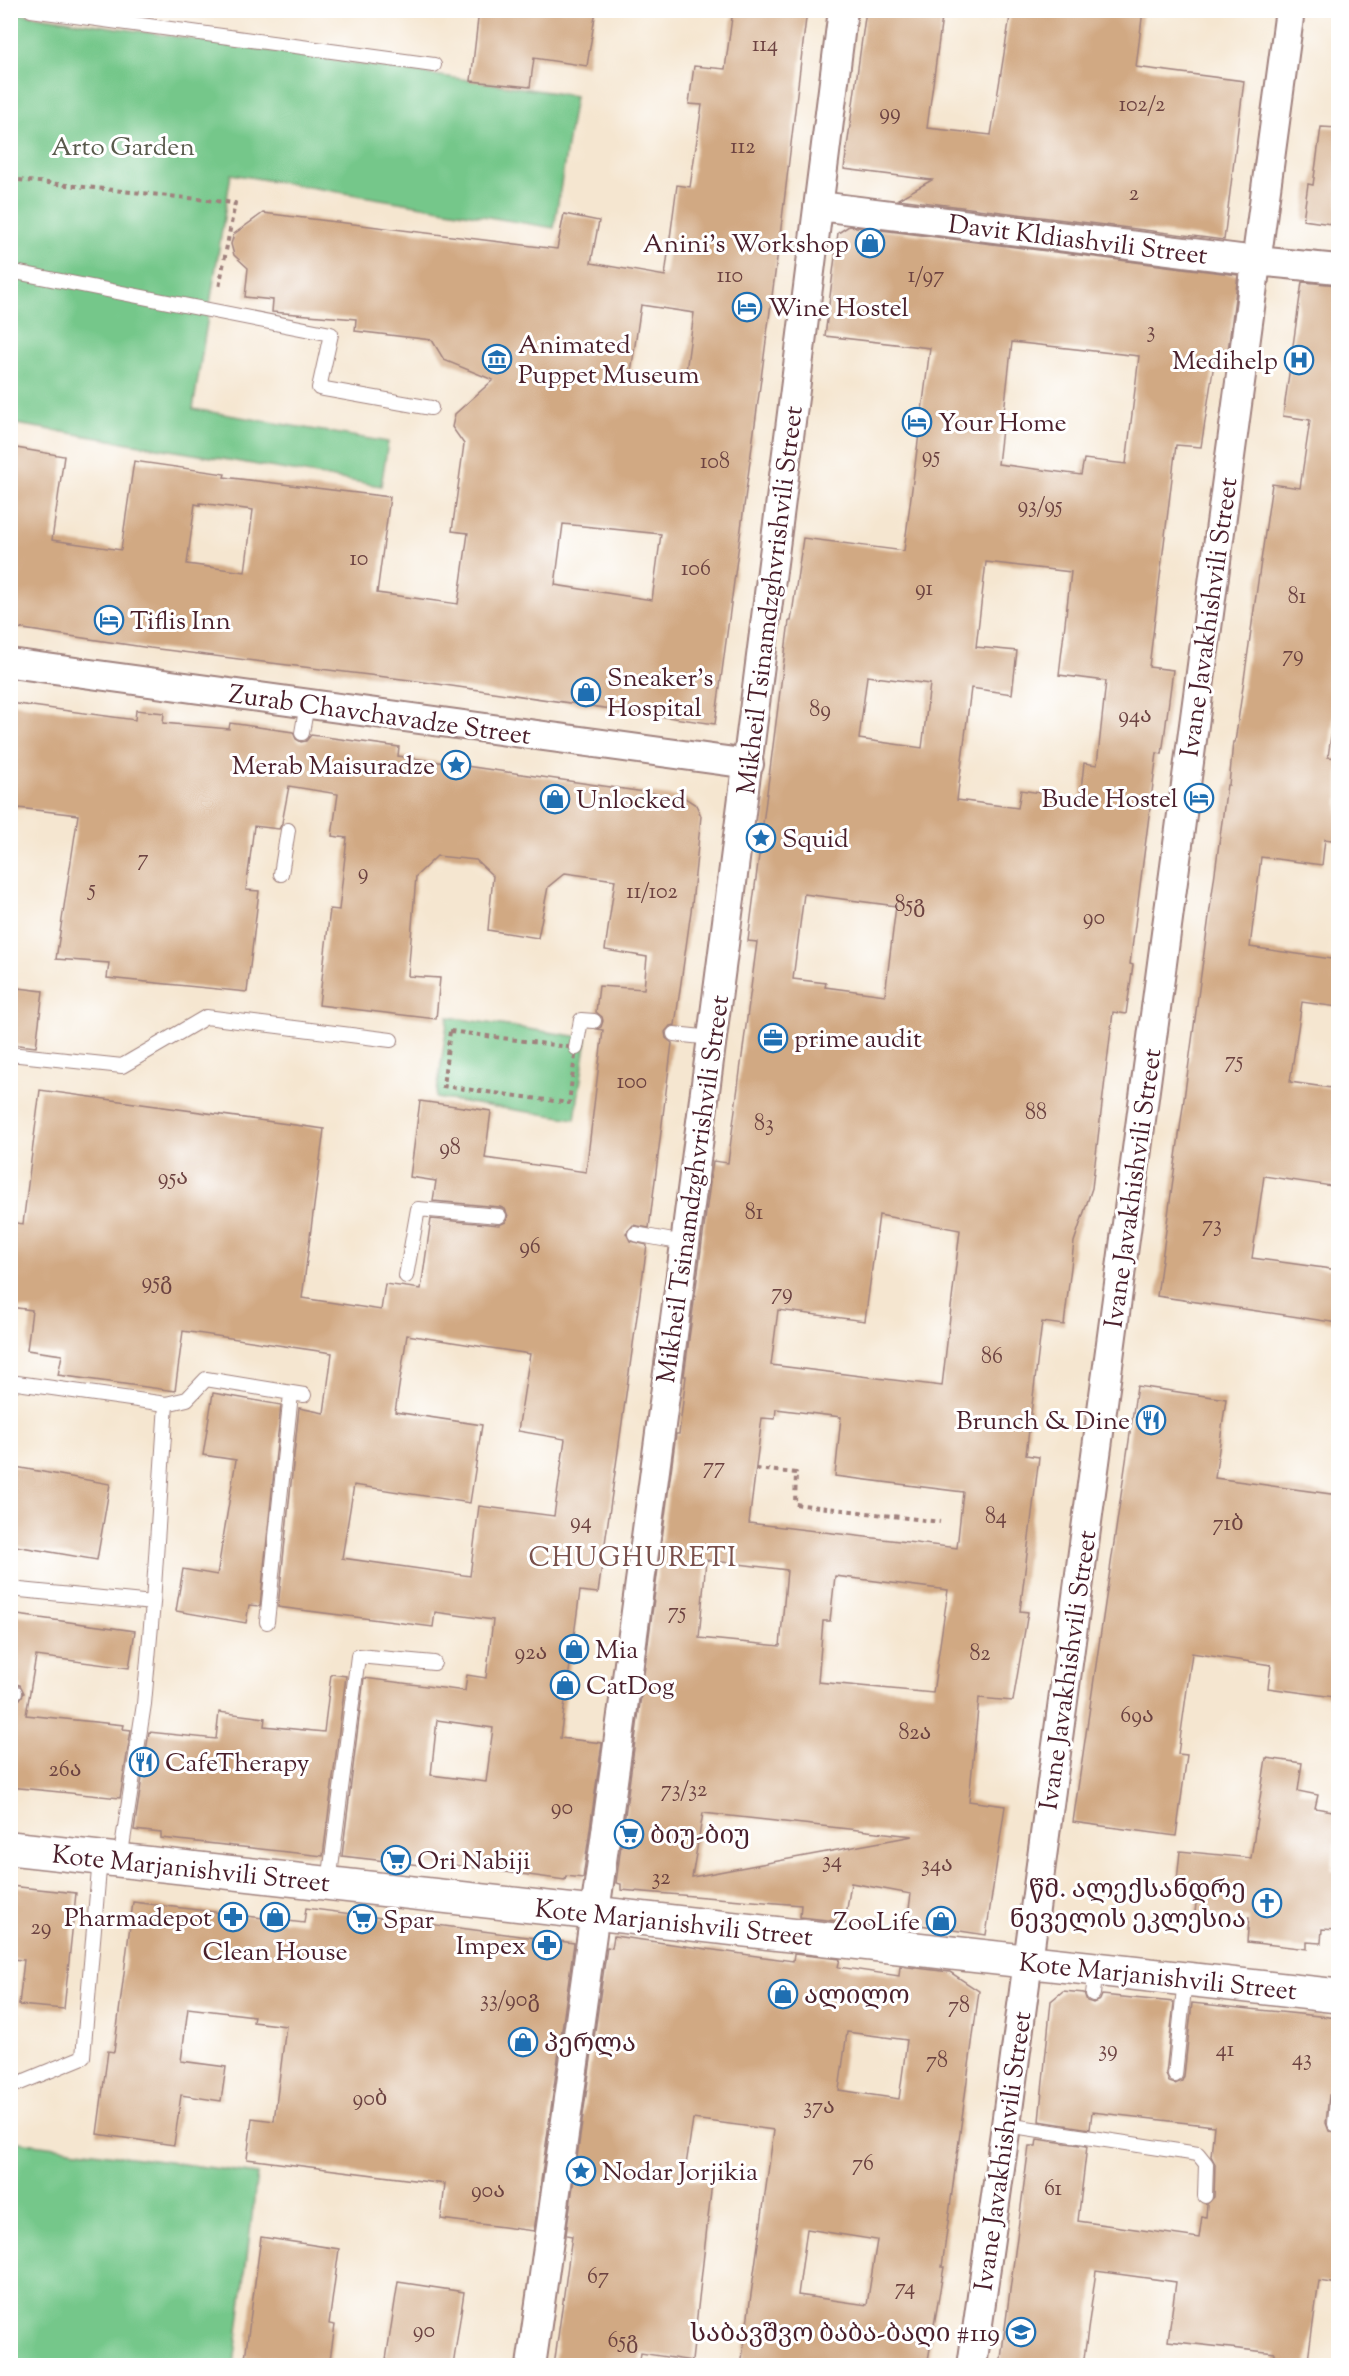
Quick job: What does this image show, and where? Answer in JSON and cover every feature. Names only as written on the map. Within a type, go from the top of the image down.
[{"type":"main road","name":"Kote Marjanishvili Street","points":[[10,1848],[1028,1961],[1095,1981],[1185,1979],[1338,1996]]},
{"type":"street","name":"Mikheil Tsinamdzghvrishvili Street","points":[[531,2366],[595,1913],[712,1038],[843,10]]},
{"type":"street","name":"Ivane Javakhishvili Street","points":[[972,2366],[1290,10]]},
{"type":"street","name":"Davit Kldiashvili Street","points":[[819,206],[1256,261],[1338,269]]},
{"type":"street","name":"Zurab Chavchavadze Street","points":[[10,663],[748,764]]},
{"type":"lane","points":[[31,10],[434,65]]},
{"type":"lane","points":[[10,271],[331,334],[320,388],[431,408]]},
{"type":"lane","points":[[302,733],[307,704]]},
{"type":"lane","points":[[281,874],[288,830]]},
{"type":"lane","points":[[10,1054],[122,1066],[206,1017],[391,1040]]},
{"type":"lane","points":[[576,1048],[581,1020],[594,1021]]},
{"type":"lane","points":[[674,1034],[712,1038]]},
{"type":"lane","points":[[406,1276],[418,1209],[499,1216]]},
{"type":"lane","points":[[635,1234],[684,1243]]},
{"type":"lane","points":[[10,1382],[165,1404],[187,1399],[206,1379],[297,1395],[267,1622]]},
{"type":"lane","points":[[10,2087],[83,2057],[110,1859],[144,1704],[153,1603],[165,1404]]},
{"type":"lane","points":[[10,1588],[153,1603]]},
{"type":"lane","points":[[329,1883],[358,1656],[434,1663]]},
{"type":"lane","points":[[1175,2075],[1185,1979]]},
{"type":"lane","points":[[1335,2124],[1337,2100]]},
{"type":"lane","points":[[1006,2125],[1198,2154],[1206,2164],[1204,2196]]},
{"type":"path","points":[[10,179],[235,203],[215,311]]},
{"type":"path","points":[[450,1031],[576,1048],[569,1103],[443,1086],[450,1031]]},
{"type":"path","points":[[756,1470],[796,1473],[795,1504],[940,1522]]},
{"type":"green space","name":"Arto Garden","points":[[10,12],[575,96],[554,228],[231,174],[193,409],[388,442],[381,486],[11,423]]},
{"type":"green space","points":[[448,1017],[587,1038],[575,1119],[436,1098]]},
{"type":"green space","points":[[11,2141],[257,2174],[234,2365],[11,2365]]},
{"type":"building","points":[[479,10],[596,10],[587,66],[534,58],[530,87],[471,81]]},
{"type":"building","points":[[733,10],[807,10],[780,236],[715,724],[410,680],[150,648],[10,627],[10,447],[64,456],[52,540],[121,550],[134,461],[225,474],[224,477],[390,497],[377,593],[458,604],[468,533],[452,531],[464,444],[452,427],[455,414],[493,380],[444,360],[432,340],[355,331],[356,319],[272,312],[273,300],[245,297],[248,268],[234,255],[231,244],[234,234],[263,213],[557,249],[564,214],[599,221],[591,263],[665,276],[677,185],[690,187],[702,105],[689,104],[694,66],[725,69]],"holes":[[[641,305],[694,313],[685,379],[631,372]],[[200,503],[253,510],[245,572],[187,564],[195,504],[200,505]],[[563,524],[661,534],[652,600],[555,585]]]},
{"type":"building","points":[[866,10],[943,10],[927,128],[991,135],[1011,10],[1143,10],[1136,67],[1244,81],[1224,240],[898,199],[932,180],[844,169]]},
{"type":"building","points":[[1321,127],[1338,128],[1338,225],[1303,220],[1308,184],[1313,185]]},
{"type":"building","points":[[849,226],[1238,275],[1227,358],[1215,357],[1201,447],[1176,445],[1149,667],[1173,670],[1162,754],[1157,753],[1130,964],[1133,965],[1126,1014],[1113,1012],[1092,1188],[1074,1242],[1064,1325],[1042,1322],[1026,1455],[1039,1457],[1020,1611],[1028,1612],[1013,1701],[979,1698],[969,1801],[1005,1806],[986,1935],[907,1923],[911,1894],[851,1883],[845,1922],[800,1917],[801,1905],[621,1890],[621,1884],[616,1883],[676,1434],[679,1434],[686,1376],[684,1376],[713,1161],[728,1163],[757,942],[748,941],[789,621],[791,621],[803,538],[904,551],[930,348],[825,336],[838,233]],"holes":[[[1012,342],[1139,356],[1126,464],[1084,459],[1081,475],[998,464]],[[986,562],[1071,572],[1059,675],[1106,681],[1097,765],[1084,763],[1080,799],[1021,790],[1018,808],[957,800],[971,688],[1012,694],[1017,651],[976,647]],[[867,676],[930,684],[922,748],[859,739]],[[804,894],[896,906],[885,995],[825,987],[826,983],[793,979]],[[879,1215],[960,1230],[942,1386],[771,1365],[778,1310],[865,1321]],[[776,1409],[841,1417],[835,1476],[963,1492],[957,1548],[749,1523],[762,1418],[775,1419]],[[706,1560],[787,1570],[780,1646],[699,1638]],[[835,1576],[948,1590],[933,1693],[818,1682],[823,1621],[830,1621]],[[703,1813],[913,1836],[692,1877]]]},
{"type":"building","points":[[1302,282],[1338,285],[1338,686],[1328,757],[1338,758],[1338,841],[1325,839],[1322,865],[1261,857],[1250,947],[1338,960],[1338,1007],[1302,1002],[1290,1082],[1338,1089],[1338,1187],[1264,1176],[1252,1258],[1338,1270],[1338,1323],[1157,1296],[1227,785],[1229,785],[1233,742],[1235,742],[1272,484],[1300,488],[1310,420],[1283,416]]},
{"type":"building","points":[[10,703],[135,720],[136,710],[164,713],[163,723],[229,729],[230,723],[293,732],[296,739],[301,742],[306,741],[311,735],[399,747],[398,756],[685,798],[696,805],[701,816],[692,904],[675,1025],[670,1026],[665,1032],[666,1038],[672,1043],[649,1228],[633,1225],[626,1233],[630,1241],[647,1245],[598,1593],[580,1591],[560,1738],[602,1743],[583,1878],[566,1876],[565,1880],[447,1864],[447,1868],[342,1856],[364,1678],[465,1691],[467,1675],[486,1678],[493,1620],[435,1612],[433,1627],[278,1607],[299,1408],[324,1413],[332,1353],[183,1331],[175,1391],[58,1375],[62,1355],[27,1350],[32,1310],[10,1307],[10,1222],[23,1224],[40,1090],[324,1129],[302,1298],[381,1310],[385,1284],[421,1289],[431,1219],[499,1225],[506,1222],[508,1216],[505,1209],[500,1207],[433,1201],[436,1181],[410,1177],[420,1101],[491,1111],[485,1158],[586,1172],[603,1030],[597,1029],[601,1027],[603,1021],[596,1012],[599,986],[644,989],[647,957],[605,950],[615,880],[565,873],[548,887],[538,938],[488,930],[493,876],[476,860],[437,856],[416,876],[408,976],[440,978],[436,1019],[319,1005],[330,909],[339,910],[347,838],[332,836],[338,794],[289,786],[279,829],[254,826],[246,890],[259,891],[247,992],[107,978],[109,963],[56,959],[78,815],[10,807]],"holes":[[[407,1335],[530,1354],[518,1431],[565,1439],[554,1516],[479,1506],[470,1576],[342,1558],[354,1485],[470,1503],[482,1425],[395,1412]],[[437,1720],[493,1728],[486,1782],[431,1775]]]},
{"type":"building","points":[[10,987],[43,991],[36,1047],[10,1044]]},
{"type":"building","points":[[1137,1386],[1226,1399],[1215,1478],[1338,1495],[1338,1664],[1334,1697],[1268,1688],[1271,1665],[1192,1653],[1178,1754],[1187,1755],[1176,1836],[1073,1822]]},
{"type":"building","points":[[213,1393],[281,1405],[260,1606],[249,1605],[246,1623],[176,1611],[183,1569],[217,1575],[236,1460],[203,1455]]},
{"type":"building","points":[[10,1466],[110,1484],[97,1560],[10,1545]]},
{"type":"building","points":[[10,1614],[135,1631],[129,1668],[36,1656],[26,1715],[124,1725],[123,1729],[131,1730],[120,1798],[10,1787],[10,1701],[20,1699],[24,1693],[20,1685],[10,1683]]},
{"type":"building","points":[[331,1674],[346,1676],[323,1856],[161,1838],[161,1833],[134,1830],[149,1732],[216,1739],[219,1712],[265,1718],[264,1726],[324,1732]]},
{"type":"building","name":"წმ. ალექსანდრე ნეველის ეკლესია","points":[[1266,1758],[1302,1763],[1298,1791],[1318,1795],[1315,1808],[1338,1812],[1331,1870],[1338,1871],[1338,1930],[1322,1929],[1321,1943],[1307,1942],[1307,1949],[1247,1942],[1249,1918],[1195,1913],[1197,1894],[1176,1892],[1180,1851],[1251,1858]]},
{"type":"building","points":[[10,1886],[76,1893],[64,2009],[19,2005],[24,1960],[10,1959]]},
{"type":"building","points":[[133,1902],[304,1923],[306,1908],[574,1943],[534,2231],[441,2219],[445,2184],[247,2159],[252,2118],[274,2121],[286,2026],[253,2022],[254,2016],[188,2008],[181,2061],[226,2067],[221,2101],[181,2095],[174,2145],[97,2134],[108,2051],[114,2052]]},
{"type":"building","points":[[614,1936],[793,1961],[794,1954],[840,1959],[838,1967],[899,1976],[900,1966],[950,1972],[979,1991],[942,2267],[944,2267],[927,2366],[741,2366],[774,2130],[693,2119],[684,2178],[712,2182],[692,2361],[641,2353],[639,2366],[554,2366],[572,2236],[566,2235],[607,1947],[612,1948]],"holes":[[[847,2032],[907,2040],[899,2099],[839,2090]],[[807,2229],[877,2240],[867,2305],[798,2295]]]},
{"type":"building","points":[[1063,1991],[1084,1993],[1087,2001],[1093,2003],[1100,2000],[1102,1995],[1174,2002],[1166,2074],[1169,2082],[1175,2084],[1182,2081],[1184,2076],[1192,2003],[1338,2018],[1338,2091],[1329,2095],[1326,2123],[1329,2131],[1338,2132],[1338,2284],[1319,2281],[1307,2366],[1274,2366],[1275,2353],[1168,2341],[1176,2282],[1096,2271],[1083,2366],[1000,2366],[1029,2146],[1036,2146],[1037,2139],[1087,2146],[1078,2221],[1199,2238],[1202,2216],[1206,2217],[1207,2204],[1214,2197],[1215,2164],[1211,2156],[1214,2126],[1092,2112],[1090,2129],[1039,2121],[1051,2001]]},
{"type":"building","points":[[261,2237],[339,2249],[329,2324],[335,2325],[329,2366],[244,2366]]},
{"type":"building","points":[[398,2282],[464,2292],[453,2366],[385,2366]]},
{"type":"place","name":"Anini's Workshop","points":[[870,243]]},
{"type":"place","name":"Wine Hostel","points":[[747,307]]},
{"type":"place","name":"Animated Puppet Museum","points":[[497,359]]},
{"type":"place","name":"Medihelp","points":[[1299,360]]},
{"type":"place","name":"Your Home","points":[[917,422]]},
{"type":"place","name":"Tiflis Inn","points":[[109,620]]},
{"type":"place","name":"Sneaker's Hospital","points":[[586,692]]},
{"type":"place","name":"Merab Maisuradze","points":[[456,765]]},
{"type":"place","name":"Bude Hostel","points":[[1199,798]]},
{"type":"place","name":"Unlocked","points":[[555,799]]},
{"type":"place","name":"Squid","points":[[761,838]]},
{"type":"place","name":"prime audit","points":[[773,1038]]},
{"type":"place","name":"Brunch & Dine","points":[[1151,1420]]},
{"type":"place","name":"Mia","points":[[574,1649]]},
{"type":"place","name":"CatDog","points":[[565,1685]]},
{"type":"place","name":"CafeTherapy","points":[[144,1762]]},
{"type":"place","name":"ბიუ-ბიუ","points":[[629,1834]]},
{"type":"place","name":"Ori Nabiji","points":[[396,1860]]},
{"type":"place","name":"წმ. ალექსანდრე ნეველის ეკლესია","points":[[1267,1903]]},
{"type":"place","name":"Pharmadepot","points":[[233,1917]]},
{"type":"place","name":"Clean House","points":[[275,1917]]},
{"type":"place","name":"Spar","points":[[362,1919]]},
{"type":"place","name":"ZooLife","points":[[941,1921]]},
{"type":"place","name":"Impex","points":[[547,1945]]},
{"type":"place","name":"ალილო","points":[[783,1994]]},
{"type":"place","name":"პერლა","points":[[523,2042]]},
{"type":"place","name":"Nodar Jorjikia","points":[[581,2171]]},
{"type":"place","name":"საბავშვო ბაბა-ბაღი #119","points":[[1021,2332]]},
{"type":"district","name":"CHUGHURETI","points":[[633,1557]]}]
